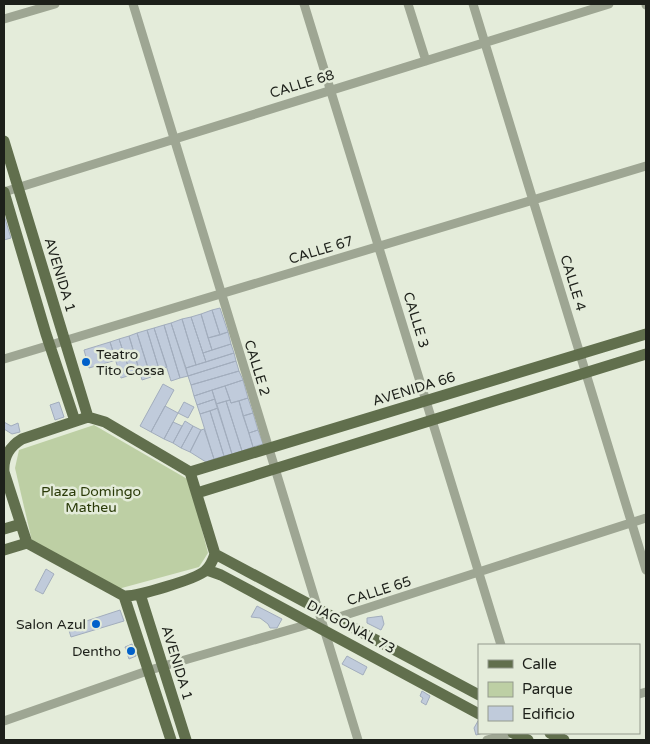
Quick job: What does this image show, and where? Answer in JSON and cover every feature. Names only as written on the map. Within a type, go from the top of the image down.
[{"type":"main road","name":"AVENIDA 1","points":[[4,141],[88,417]]},
{"type":"main road","points":[[4,192],[49,345],[75,421]]},
{"type":"main road","name":"AVENIDA 66","points":[[190,472],[646,334]]},
{"type":"main road","points":[[197,493],[646,354]]},
{"type":"main road","points":[[88,417],[105,422],[190,472],[215,554],[206,570],[197,576],[140,594],[124,596],[27,543],[4,472],[8,444],[88,417]]},
{"type":"main road","points":[[4,529],[21,524]]},
{"type":"main road","points":[[4,550],[27,543]]},
{"type":"main road","name":"DIAGONAL 73","points":[[215,554],[478,694]]},
{"type":"main road","name":"DIAGONAL 73","points":[[206,570],[222,575],[320,625],[478,713]]},
{"type":"main road","name":"AVENIDA 1","points":[[140,594],[186,740]]},
{"type":"main road","name":"AVENIDA 1","points":[[124,596],[150,670],[171,740]]},
{"type":"main road","points":[[514,734],[529,740]]},
{"type":"main road","points":[[552,734],[564,740]]},
{"type":"street","points":[[4,19],[55,4]]},
{"type":"street","name":"CALLE 2","points":[[133,4],[172,139],[317,609],[320,625],[358,740]]},
{"type":"street","name":"CALLE 3","points":[[304,4],[501,644]]},
{"type":"street","points":[[408,4],[426,61]]},
{"type":"street","name":"CALLE 4","points":[[473,4],[646,570]]},
{"type":"street","name":"CALLE 68","points":[[4,192],[17,186],[609,4]]},
{"type":"street","name":"CALLE 67","points":[[4,359],[646,166]]},
{"type":"street","name":"CALLE 65","points":[[4,721],[150,670],[320,625],[646,518]]},
{"type":"street","points":[[487,740],[508,734]]},
{"type":"green space","name":"Plaza Domingo Matheu","points":[[94,425],[189,480],[208,553],[199,567],[118,589],[32,541],[15,468],[19,450]]},
{"type":"building","points":[[4,215],[11,238],[4,240]]},
{"type":"building","points":[[220,308],[228,332],[220,335],[212,310]]},
{"type":"building","points":[[212,310],[220,335],[208,338],[201,314]]},
{"type":"building","points":[[201,314],[212,350],[203,353],[191,317]]},
{"type":"building","points":[[191,317],[206,362],[196,365],[182,319]]},
{"type":"building","points":[[182,319],[196,365],[186,368],[171,323]]},
{"type":"building","points":[[171,323],[188,376],[180,378],[164,325]]},
{"type":"building","points":[[164,325],[180,378],[171,381],[154,328]]},
{"type":"building","points":[[154,328],[167,367],[159,369],[147,330]]},
{"type":"building","points":[[147,330],[159,369],[149,372],[137,333]]},
{"type":"building","points":[[228,332],[231,344],[212,350],[208,338]]},
{"type":"building","points":[[137,333],[151,377],[142,380],[129,336]]},
{"type":"building","points":[[129,336],[140,372],[131,375],[119,339]]},
{"type":"building","points":[[119,339],[131,375],[121,378],[110,342]]},
{"type":"building","points":[[110,342],[116,360],[89,368],[84,350]]},
{"type":"building","points":[[231,344],[234,353],[206,362],[203,353]]},
{"type":"building","points":[[234,353],[236,361],[188,376],[186,368]]},
{"type":"building","points":[[236,361],[239,371],[191,385],[188,376]]},
{"type":"building","points":[[239,371],[243,380],[194,396],[191,385]]},
{"type":"building","points":[[243,380],[248,398],[231,403],[225,386]]},
{"type":"building","points":[[163,384],[174,390],[151,432],[140,426]]},
{"type":"building","points":[[225,386],[230,400],[216,404],[212,390]]},
{"type":"building","points":[[212,390],[215,399],[197,405],[194,396]]},
{"type":"building","points":[[248,398],[253,413],[243,416],[239,401]]},
{"type":"building","points":[[215,399],[218,408],[200,414],[197,405]]},
{"type":"building","points":[[230,400],[231,403],[239,401],[253,447],[242,451],[226,401]]},
{"type":"building","points":[[226,401],[242,451],[232,454],[216,404]]},
{"type":"building","points":[[59,402],[64,417],[55,420],[50,405]]},
{"type":"building","points":[[184,402],[194,407],[188,418],[178,413]]},
{"type":"building","points":[[165,406],[178,413],[164,439],[151,432]]},
{"type":"building","points":[[218,408],[232,454],[224,456],[210,411]]},
{"type":"building","points":[[210,411],[224,456],[214,459],[200,414]]},
{"type":"building","points":[[253,413],[258,430],[249,433],[243,416]]},
{"type":"building","points":[[185,421],[193,426],[181,448],[173,443]]},
{"type":"building","points":[[4,422],[11,426],[18,423],[20,432],[12,434],[4,429]]},
{"type":"building","points":[[173,422],[182,426],[173,443],[164,439]]},
{"type":"building","points":[[193,426],[201,430],[190,452],[181,448]]},
{"type":"building","points":[[204,429],[214,459],[206,462],[190,452],[201,430]]},
{"type":"building","points":[[258,430],[263,444],[253,447],[249,433]]},
{"type":"building","points":[[46,569],[54,574],[43,594],[35,590]]},
{"type":"building","points":[[257,606],[282,619],[277,628],[270,628],[260,618],[251,617]]},
{"type":"building","name":"Salon Azul","points":[[120,610],[124,621],[71,637],[68,627]]},
{"type":"building","points":[[382,616],[384,624],[381,630],[367,623],[367,618]]},
{"type":"building","name":"Dentho","points":[[132,644],[136,656],[129,659],[125,647]]},
{"type":"building","points":[[347,656],[367,667],[363,675],[342,664]]},
{"type":"building","points":[[422,691],[430,696],[426,705],[421,702],[423,698],[420,696]]},
{"type":"building","points":[[478,721],[480,734],[476,735],[474,728]]},
{"type":"place","name":"Teatro Tito Cossa","points":[[86,362]]},
{"type":"place","name":"Salon Azul","points":[[96,624]]},
{"type":"place","name":"Dentho","points":[[131,651]]}]
